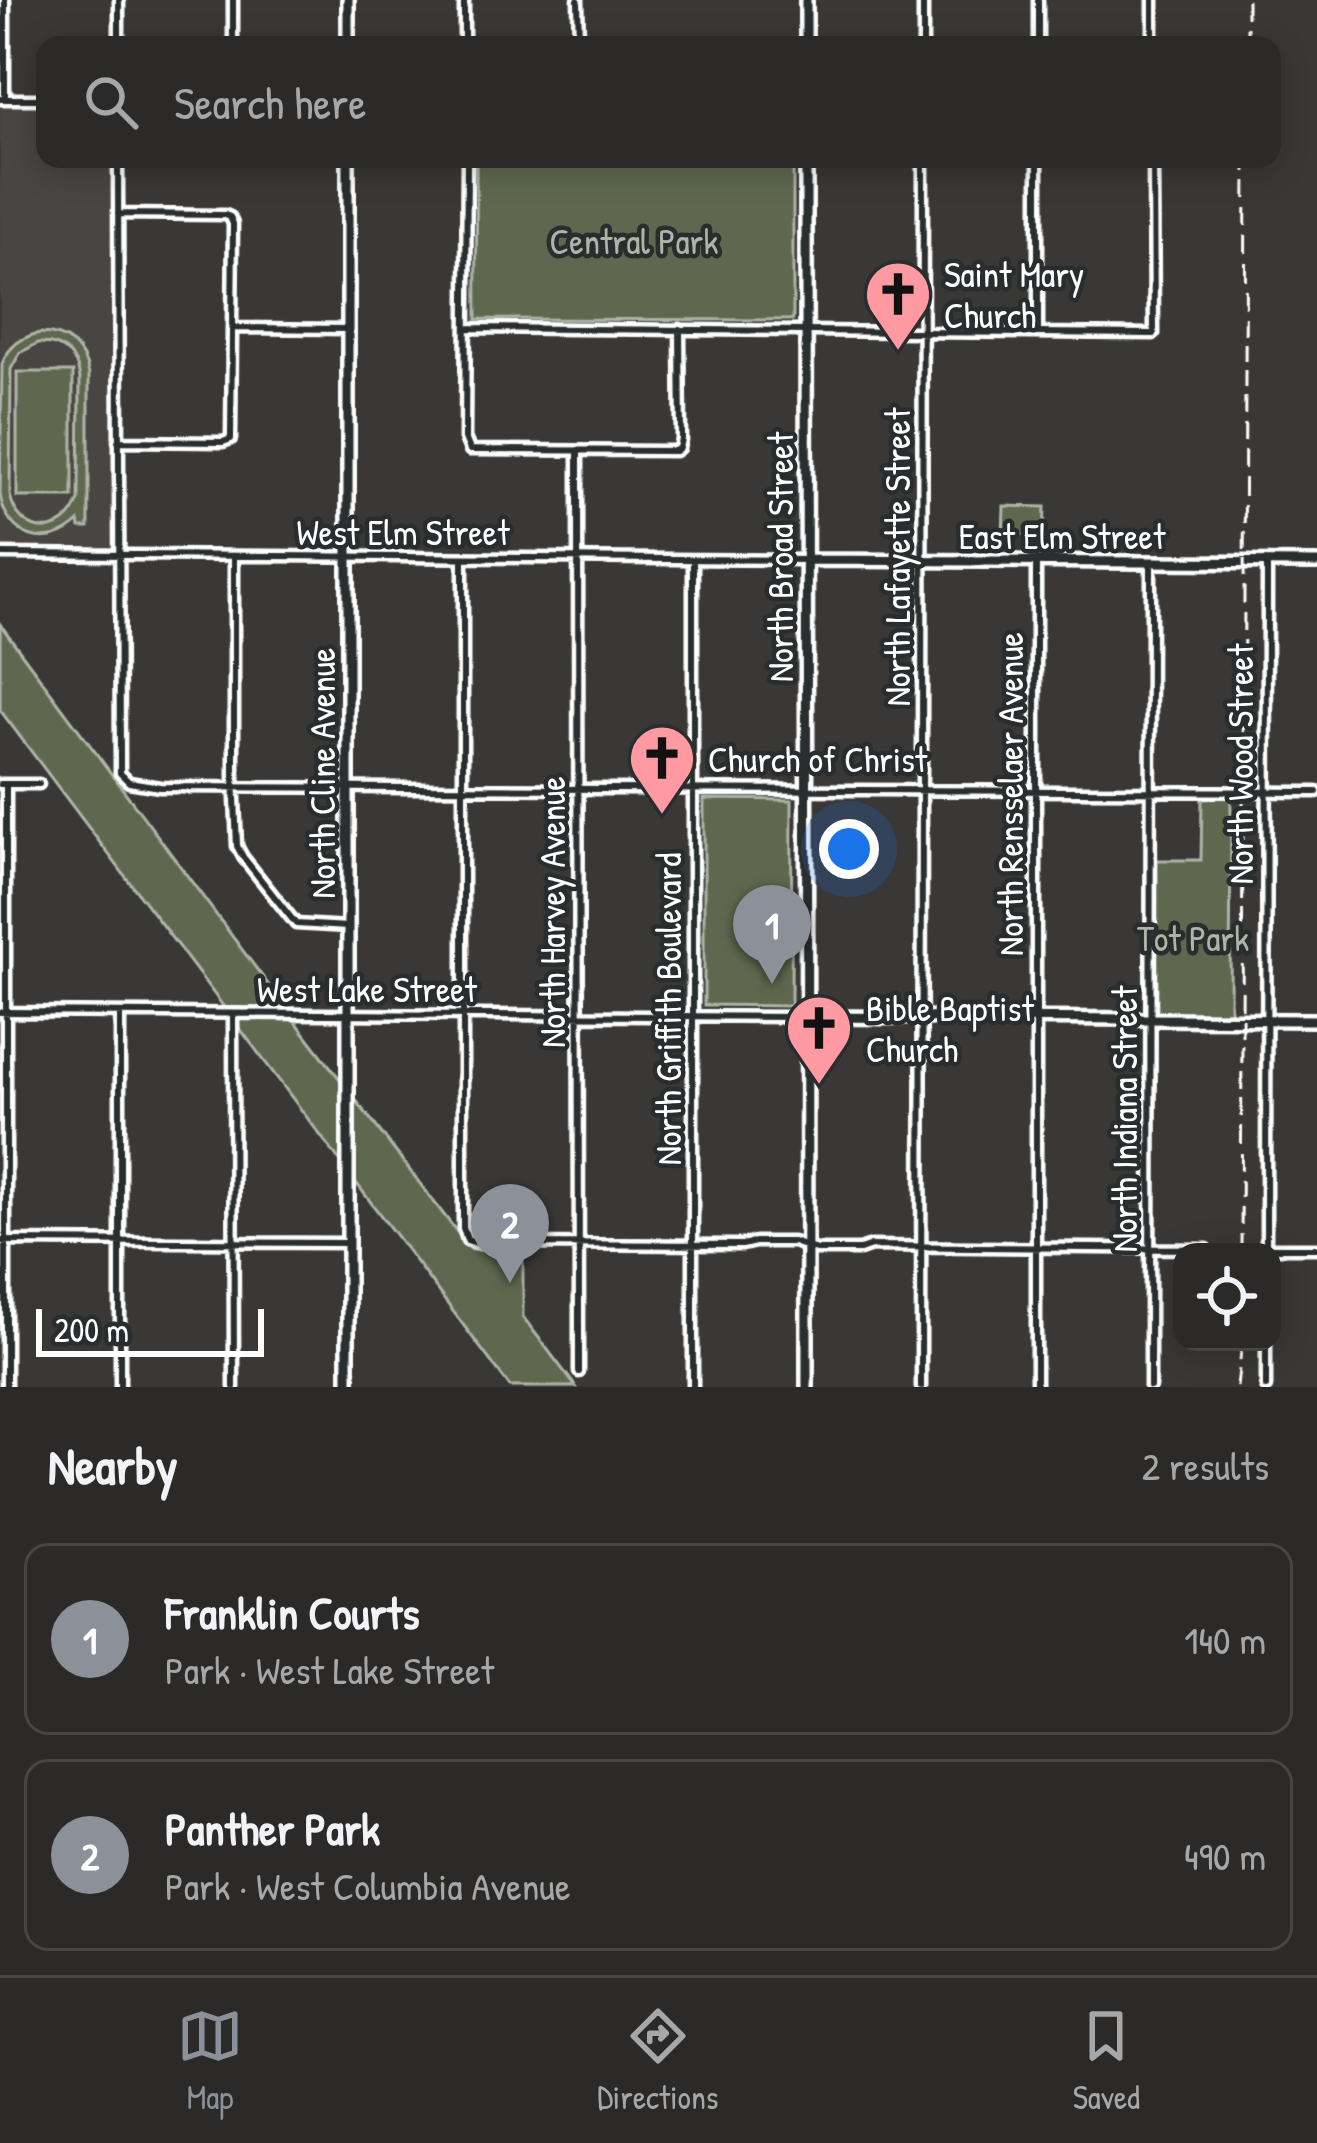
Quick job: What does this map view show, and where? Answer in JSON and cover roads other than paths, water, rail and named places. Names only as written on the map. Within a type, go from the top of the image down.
[{"type":"street","points":[[5,0],[2,99],[36,99]]},
{"type":"street","points":[[119,0],[119,36]]},
{"type":"street","points":[[233,0],[233,36]]},
{"type":"street","points":[[348,0],[348,36]]},
{"type":"street","points":[[464,0],[464,36]]},
{"type":"street","points":[[578,0],[579,36]]},
{"type":"street","points":[[806,0],[806,36]]},
{"type":"street","points":[[923,0],[923,36]]},
{"type":"street","points":[[1038,0],[1038,36]]},
{"type":"street","points":[[1153,36],[1154,0]]},
{"type":"street","points":[[118,168],[120,773],[124,779],[145,786],[1317,793]]},
{"type":"street","name":"North Cline Avenue","points":[[348,168],[348,1387]]},
{"type":"street","points":[[467,168],[465,438],[470,450],[669,452],[679,448],[680,328]]},
{"type":"street","name":"North Broad Street","points":[[806,168],[807,1387]]},
{"type":"street","name":"North Lafayette Street","points":[[921,1387],[923,168]]},
{"type":"street","points":[[1038,168],[1038,332]]},
{"type":"street","points":[[467,328],[1154,334],[1153,168]]},
{"type":"street","points":[[118,214],[230,217],[232,328],[231,439],[118,441]]},
{"type":"street","points":[[232,328],[348,329]]},
{"type":"street","name":"North Harvey Avenue","points":[[578,452],[579,1372]]},
{"type":"street","name":"West Elm Street","points":[[0,554],[806,560]]},
{"type":"street","points":[[234,557],[238,849],[289,918],[302,926],[348,927]]},
{"type":"street","points":[[464,558],[466,1239],[480,1244],[793,1242],[816,1250],[1173,1248]]},
{"type":"street","name":"North Griffith Boulevard","points":[[693,560],[693,1387]]},
{"type":"street","name":"East Elm Street","points":[[806,560],[1317,563]]},
{"type":"street","name":"North Rensselaer Avenue","points":[[1036,562],[1036,1387]]},
{"type":"street","name":"North Indiana Street","points":[[1150,1387],[1151,562]]},
{"type":"street","name":"North Wood Street","points":[[1266,1243],[1267,563]]},
{"type":"street","points":[[6,1387],[3,784],[39,784]]},
{"type":"street","name":"West Lake Street","points":[[3,1012],[806,1017]]},
{"type":"street","points":[[120,1012],[120,1387]]},
{"type":"street","points":[[233,1014],[234,1387]]},
{"type":"street","points":[[806,1017],[1317,1020]]},
{"type":"street","points":[[3,1241],[348,1243]]},
{"type":"street","points":[[1281,1249],[1317,1248]]},
{"type":"street","points":[[1266,1351],[1266,1387]]},
{"type":"railway","points":[[1247,0],[1247,36]]},
{"type":"railway","points":[[1241,1243],[1246,168]]},
{"type":"railway","points":[[1237,1387],[1241,1351]]},
{"type":"place","name":"Saint Mary Church","points":[[898,353]]},
{"type":"place","name":"Church of Christ","points":[[662,817]]},
{"type":"place","name":"Franklin Courts","points":[[772,984]]},
{"type":"place","name":"Bible Baptist Church","points":[[819,1087]]},
{"type":"place","name":"Panther Park","points":[[510,1283]]},
{"type":"park label","name":"Central Park","points":[[634,240]]},
{"type":"park label","name":"Tot Park","points":[[1193,937]]}]
